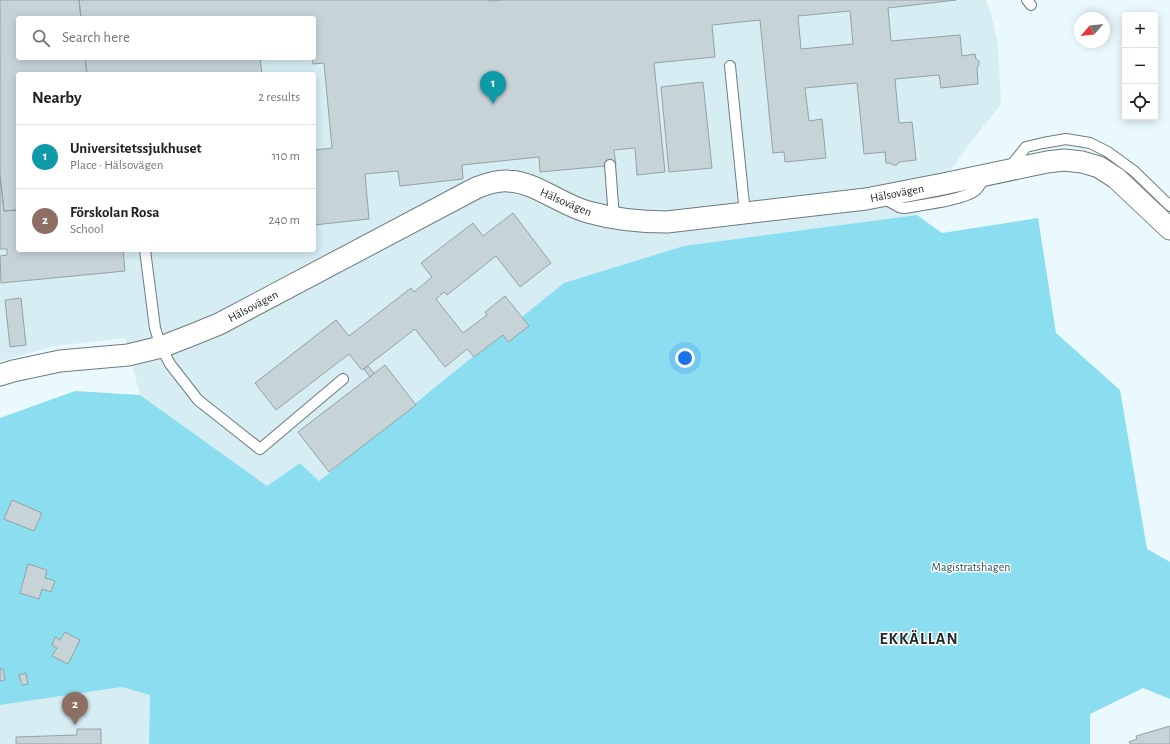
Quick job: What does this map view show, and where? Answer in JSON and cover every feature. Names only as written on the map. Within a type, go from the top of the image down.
[{"type":"street","name":"Hälsovägen","points":[[0,375],[60,361],[128,355],[161,347],[192,336],[219,324],[476,188],[492,182],[508,180],[525,184],[586,212],[614,218],[646,222],[667,222],[866,200],[1007,170],[1064,160],[1082,162],[1098,167],[1116,178],[1170,229]]},
{"type":"lane","points":[[730,66],[745,214]]},
{"type":"lane","points":[[1007,170],[1026,147],[1066,139],[1090,143],[1108,152],[1134,171],[1170,206]]},
{"type":"lane","points":[[610,165],[614,218]]},
{"type":"lane","points":[[145,252],[155,328],[161,347],[170,364],[198,400],[260,449],[343,380]]},
{"type":"shaded area","points":[[0,0],[986,0],[998,44],[1001,105],[980,130],[917,215],[684,246],[424,395],[319,481],[300,463],[267,486],[140,395],[125,338],[55,346],[0,361]]},
{"type":"shaded area","points":[[122,687],[150,695],[149,744],[0,744],[0,705]]},
{"type":"green space","name":"Magistratshagen","points":[[917,215],[942,233],[1038,218],[1056,333],[1120,390],[1147,549],[1170,562],[1170,699],[1143,688],[1090,714],[1090,744],[149,744],[150,695],[122,687],[0,705],[0,418],[75,391],[140,395],[267,486],[300,463],[319,481],[564,283],[684,246]]},
{"type":"building","points":[[0,0],[79,0],[81,16],[16,16],[16,60],[85,60],[87,72],[16,72],[16,210],[4,211],[0,175]]},
{"type":"building","points":[[79,0],[956,0],[888,8],[891,41],[960,35],[962,56],[975,54],[976,59],[979,61],[977,68],[978,84],[941,88],[939,75],[895,79],[899,123],[912,122],[916,160],[899,162],[897,165],[893,165],[886,163],[885,152],[864,154],[857,83],[805,88],[809,121],[822,119],[826,158],[785,162],[784,152],[773,153],[760,20],[712,25],[715,57],[654,63],[665,172],[637,175],[635,148],[614,150],[616,165],[540,172],[539,157],[462,165],[463,179],[400,186],[398,171],[365,174],[369,219],[316,225],[316,150],[332,148],[324,63],[313,64],[312,60],[316,60],[316,16],[81,16]],"holes":[[[850,11],[853,44],[801,49],[798,16]]]},
{"type":"building","points":[[85,60],[260,60],[262,72],[87,72]]},
{"type":"building","points":[[703,82],[712,168],[669,172],[661,87]]},
{"type":"building","points":[[0,175],[4,211],[16,210],[16,252],[123,252],[125,271],[1,283],[0,256],[7,255],[7,249],[0,249]]},
{"type":"building","points":[[513,213],[551,263],[520,287],[496,256],[447,295],[444,292],[436,299],[463,333],[487,315],[485,312],[505,296],[529,326],[508,342],[503,335],[474,357],[467,349],[445,367],[415,329],[362,370],[349,354],[276,410],[255,383],[336,320],[349,336],[411,288],[414,292],[432,277],[421,263],[473,223],[483,236]]},
{"type":"building","points":[[21,298],[26,345],[10,347],[5,300]]},
{"type":"building","points":[[385,365],[416,405],[329,472],[298,432]]},
{"type":"building","points":[[368,366],[374,373],[370,377],[364,369]]},
{"type":"building","points":[[12,500],[42,513],[34,531],[4,519]]},
{"type":"building","points":[[28,564],[47,570],[45,578],[55,581],[51,592],[42,589],[39,599],[20,593]]},
{"type":"building","points":[[65,632],[80,640],[68,664],[52,656],[57,648],[52,645],[55,637],[60,640]]},
{"type":"building","points":[[0,669],[3,669],[5,680],[0,681]]},
{"type":"building","points":[[26,673],[28,684],[22,685],[19,675]]},
{"type":"building","points":[[1170,726],[1170,744],[1130,744],[1129,742],[1137,739],[1136,736]]},
{"type":"building","points":[[77,729],[101,729],[101,744],[16,744],[16,737],[77,735]]},
{"type":"place","name":"Universitetssjukhuset","points":[[493,104]]},
{"type":"place","name":"Förskolan Rosa","points":[[75,725]]},
{"type":"district","name":"EKKÄLLAN","points":[[919,639]]}]
